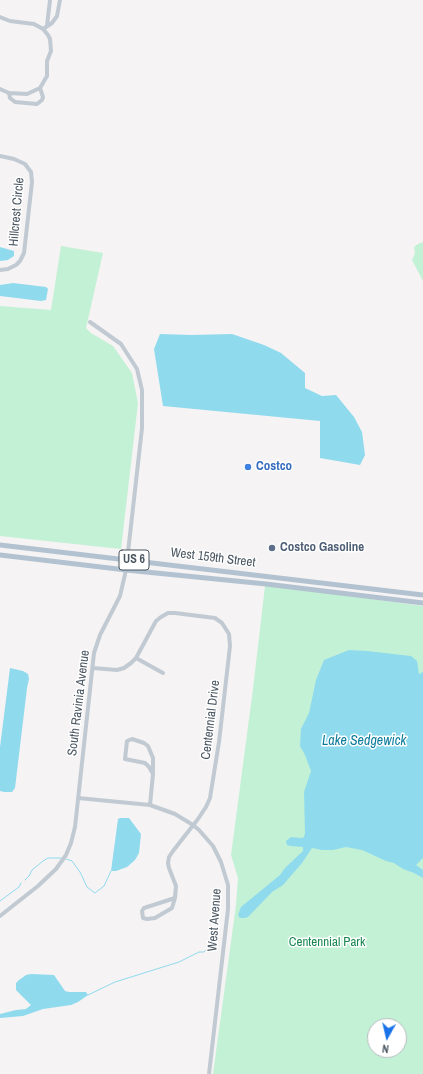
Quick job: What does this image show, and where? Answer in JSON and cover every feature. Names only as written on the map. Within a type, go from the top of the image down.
[{"type":"main road","name":"West 159th Street","points":[[0,545],[127,559],[423,596]]},
{"type":"main road","name":"West 159th Street","points":[[0,556],[266,584],[423,603]]},
{"type":"street","points":[[0,89],[9,93],[27,94],[40,88],[47,76],[47,61],[51,51],[50,39],[45,27],[50,0]]},
{"type":"street","points":[[45,27],[57,16],[60,0]]},
{"type":"street","points":[[0,17],[10,21],[45,27]]},
{"type":"street","points":[[9,93],[10,98],[14,102],[37,104],[43,97],[40,88]]},
{"type":"street","name":"Hillcrest Circle","points":[[0,156],[21,161],[29,168],[32,177],[24,253],[16,265],[8,269],[0,270]]},
{"type":"street","name":"South Ravinia Avenue","points":[[0,916],[56,870],[71,843],[75,827],[94,653],[100,635],[120,596],[126,570],[142,428],[142,390],[138,369],[121,344],[90,322]]},
{"type":"street","name":"Centennial Drive","points":[[136,658],[156,621],[168,613],[215,618],[226,628],[230,639],[213,788],[206,807],[169,857],[169,868],[176,886],[175,898]]},
{"type":"street","points":[[93,668],[117,670],[124,668],[136,658],[162,672]]},
{"type":"street","points":[[150,806],[153,774],[153,758],[148,746],[139,740],[132,739],[128,741],[125,759],[145,764],[149,767],[153,774]]},
{"type":"street","name":"West Avenue","points":[[78,798],[150,806],[175,814],[193,824],[213,846],[224,869],[228,885],[228,909],[209,1074]]},
{"type":"street","points":[[175,898],[172,908],[154,918],[147,920],[143,918],[142,911],[144,908],[175,898]]},
{"type":"green space","points":[[423,242],[423,281],[412,260],[415,253],[414,248],[416,245]]},
{"type":"green space","points":[[61,246],[103,253],[86,328],[91,333],[113,346],[132,373],[138,403],[121,549],[0,536],[0,306],[51,310]]},
{"type":"green space","name":"Centennial Park","points":[[265,586],[423,606],[423,1074],[213,1074],[236,905],[238,878],[231,855]]},
{"type":"water","points":[[0,247],[14,251],[14,256],[8,260],[0,261]]},
{"type":"water","points":[[13,283],[46,287],[48,289],[46,300],[41,301],[0,296],[0,285]]},
{"type":"water","points":[[160,334],[232,334],[264,345],[281,353],[305,373],[305,388],[322,396],[336,395],[354,417],[362,432],[365,455],[360,465],[320,458],[320,421],[163,406],[154,349]]},
{"type":"water","name":"Lake Sedgewick","points":[[349,650],[411,656],[417,661],[419,674],[423,672],[423,858],[416,865],[423,870],[423,878],[394,863],[362,850],[346,847],[333,850],[312,848],[302,863],[283,885],[272,892],[248,917],[240,918],[238,915],[241,907],[280,875],[285,868],[303,851],[303,847],[287,845],[286,841],[291,837],[302,838],[304,837],[305,833],[304,792],[311,771],[300,746],[301,729],[309,713],[316,680],[324,660]]},
{"type":"water","points":[[10,668],[23,671],[28,674],[29,679],[15,788],[12,792],[4,792],[0,791],[0,747]]},
{"type":"water","points":[[129,818],[141,834],[139,853],[135,860],[127,867],[116,871],[111,871],[118,819]]},
{"type":"water","points":[[26,975],[54,975],[65,991],[86,992],[88,995],[71,1005],[43,1009],[23,1016],[0,1018],[0,1014],[26,1009],[31,1005],[16,990],[16,983]]},
{"type":"waterway","points":[[25,880],[32,870],[43,861],[48,858],[61,858]]},
{"type":"waterway","points":[[66,859],[72,861],[80,872],[87,887],[95,893],[104,886],[111,871]]},
{"type":"waterway","points":[[0,901],[19,887],[21,883]]},
{"type":"waterway","points":[[88,995],[115,982],[179,962],[199,952],[204,952],[210,944],[210,936],[213,935]]},
{"type":"place","name":"Costco","points":[[248,467]]},
{"type":"place","name":"Costco Gasoline","points":[[272,548]]}]
